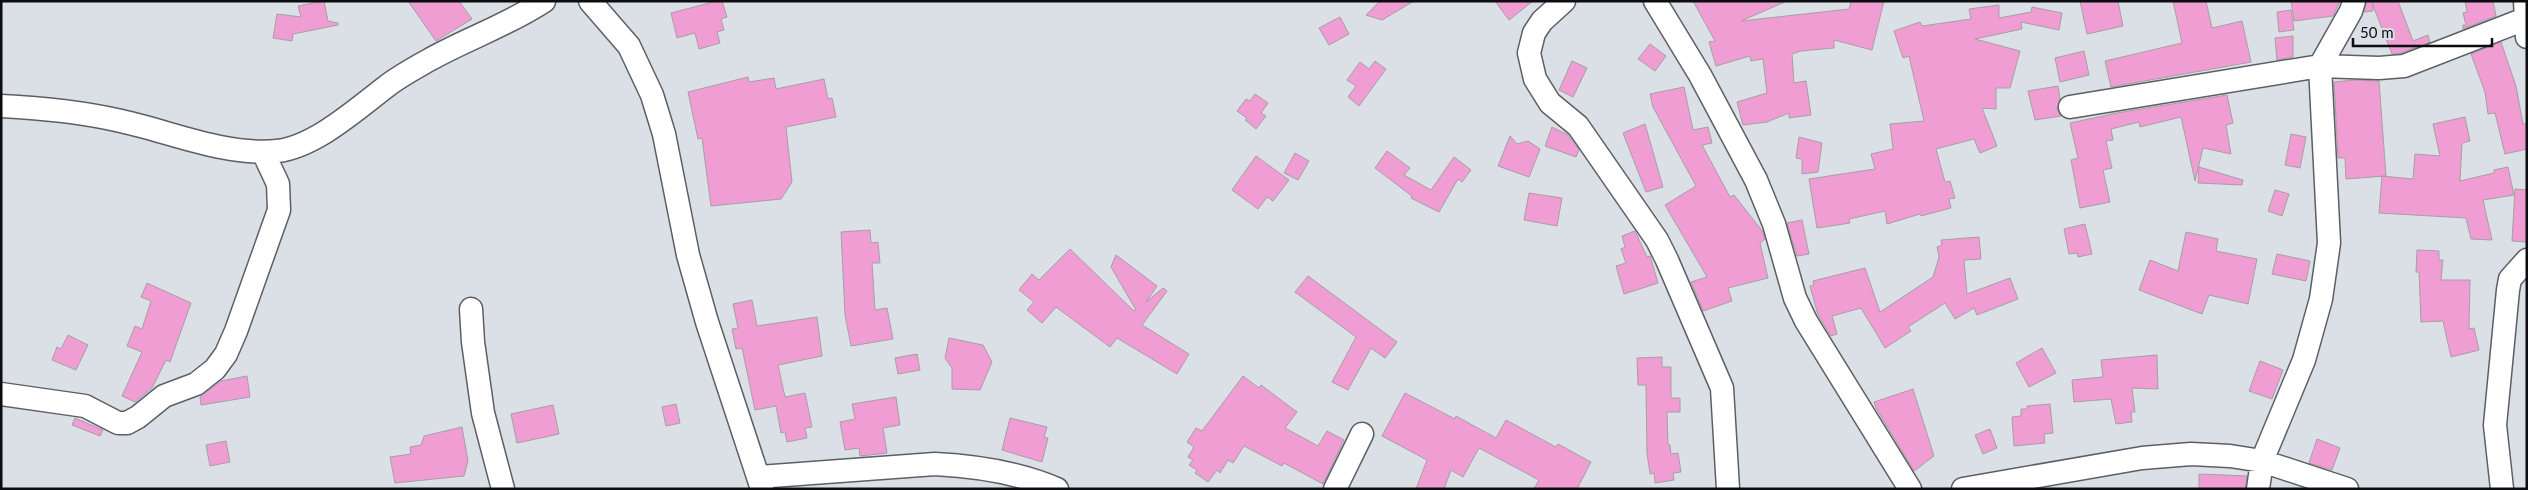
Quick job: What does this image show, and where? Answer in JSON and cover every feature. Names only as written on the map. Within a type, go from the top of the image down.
[{"type":"street","points":[[1,106],[82,112],[219,146],[263,152],[279,151],[296,146],[328,129],[359,109],[388,85],[421,65],[544,1]]},
{"type":"street","points":[[590,1],[632,51],[652,95],[664,134],[691,264],[707,322],[761,483],[934,464],[1007,474],[1057,489]]},
{"type":"street","points":[[1564,1],[1542,21],[1534,33],[1530,53],[1535,79],[1550,103],[1578,126],[1657,240],[1667,260],[1722,388],[1728,489]]},
{"type":"street","points":[[1655,1],[1700,75],[1756,180],[1774,224],[1795,298],[1806,321],[1910,489]]},
{"type":"street","points":[[2258,489],[2262,461],[2304,360],[2321,299],[2329,243],[2320,66],[2351,11],[2354,1]]},
{"type":"street","points":[[2070,107],[2320,66],[2379,68],[2404,66],[2526,19]]},
{"type":"street","points":[[1,394],[85,406],[118,423],[124,423],[134,420],[164,396],[196,384],[215,369],[226,354],[236,331],[279,210],[278,184],[263,152]]},
{"type":"street","points":[[2502,489],[2495,425],[2508,290],[2510,279],[2527,260]]},
{"type":"street","points":[[471,309],[473,342],[483,413],[503,489]]},
{"type":"street","points":[[1335,489],[1362,434]]},
{"type":"street","points":[[1963,489],[2142,458],[2191,454],[2230,456],[2262,461],[2348,489]]},
{"type":"building","points":[[324,1],[328,21],[338,23],[338,25],[293,34],[292,41],[273,38],[277,14],[301,17],[298,6]]},
{"type":"building","points":[[408,1],[459,1],[472,19],[436,41]]},
{"type":"building","points":[[722,1],[727,17],[721,19],[724,30],[717,32],[720,43],[699,49],[695,33],[677,38],[671,13]]},
{"type":"building","points":[[1380,1],[1414,1],[1382,20],[1366,15]]},
{"type":"building","points":[[1495,1],[1533,1],[1509,20]]},
{"type":"building","points":[[1693,1],[1787,1],[1741,21],[1849,9],[1851,1],[1884,1],[1872,50],[1834,40],[1834,48],[1801,51],[1792,54],[1794,83],[1806,81],[1811,115],[1789,118],[1789,113],[1767,122],[1743,125],[1737,102],[1767,93],[1763,59],[1751,61],[1750,56],[1716,66],[1709,42],[1715,41]]},
{"type":"building","points":[[2080,1],[2118,1],[2123,26],[2087,34]]},
{"type":"building","points":[[2173,1],[2206,1],[2212,28],[2242,21],[2251,62],[2111,87],[2105,61],[2182,43]]},
{"type":"building","points":[[2291,1],[2340,1],[2333,16],[2294,21]]},
{"type":"building","points":[[2367,1],[2398,1],[2413,41],[2428,35],[2430,42],[2401,53],[2392,54],[2372,3],[2373,11],[2364,12]]},
{"type":"building","points":[[2465,1],[2493,1],[2496,16],[2463,29],[2463,25],[2466,25],[2463,13],[2467,12]]},
{"type":"building","points":[[1999,5],[1999,18],[2031,12],[2032,7],[2062,13],[2059,30],[2021,22],[2022,29],[1975,39],[2020,51],[2010,88],[1996,88],[1996,109],[1982,108],[1997,146],[1980,153],[1974,139],[1936,149],[1945,182],[1950,181],[1955,198],[1949,199],[1951,208],[1921,216],[1920,214],[1887,224],[1885,211],[1849,219],[1850,223],[1817,228],[1809,179],[1875,169],[1871,154],[1893,149],[1890,124],[1924,121],[1909,56],[1903,58],[1894,31],[1920,22],[1922,26],[1971,19],[1969,9]]},
{"type":"building","points":[[2291,10],[2294,30],[2279,32],[2277,12]]},
{"type":"building","points":[[1340,17],[1349,34],[1329,45],[1319,28]]},
{"type":"building","points":[[2293,36],[2293,57],[2277,60],[2275,38]]},
{"type":"building","points":[[2501,42],[2516,86],[2523,124],[2527,123],[2527,149],[2505,154],[2495,113],[2488,114],[2485,92],[2471,54]]},
{"type":"building","points":[[1650,44],[1666,56],[1655,71],[1638,59]]},
{"type":"building","points":[[2084,51],[2089,75],[2060,82],[2055,58]]},
{"type":"building","points":[[1375,61],[1386,69],[1359,106],[1348,97],[1356,86],[1347,80],[1360,62],[1369,69]]},
{"type":"building","points":[[1572,61],[1587,68],[1573,97],[1559,90]]},
{"type":"building","points":[[748,77],[749,82],[774,78],[776,89],[824,79],[828,99],[832,98],[836,117],[786,127],[792,182],[781,199],[711,206],[702,138],[698,139],[688,92]]},
{"type":"building","points":[[2354,80],[2379,81],[2386,176],[2346,179],[2345,158],[2338,158],[2334,82]]},
{"type":"building","points":[[2058,86],[2060,99],[2057,109],[2061,116],[2035,120],[2028,91]]},
{"type":"building","points":[[1684,87],[1693,130],[1708,127],[1712,143],[1702,145],[1730,197],[1734,195],[1763,232],[1765,239],[1760,243],[1768,278],[1728,288],[1732,301],[1703,311],[1691,282],[1707,277],[1665,205],[1696,186],[1653,107],[1650,94]]},
{"type":"building","points":[[1255,94],[1268,103],[1261,113],[1266,116],[1256,129],[1245,120],[1247,118],[1237,111],[1246,99],[1250,101]]},
{"type":"building","points":[[2227,95],[2233,123],[2226,125],[2231,154],[2203,148],[2195,181],[2181,117],[2140,127],[2139,122],[2111,129],[2113,140],[2106,141],[2112,168],[2103,170],[2110,202],[2080,208],[2071,160],[2078,158],[2070,123],[2117,113]]},
{"type":"building","points":[[2465,117],[2470,141],[2462,143],[2460,181],[2494,173],[2494,170],[2508,167],[2514,195],[2483,200],[2492,240],[2471,239],[2466,218],[2379,213],[2382,176],[2413,179],[2415,154],[2440,156],[2433,124]]},
{"type":"building","points":[[1645,124],[1663,187],[1646,192],[1623,133]]},
{"type":"building","points":[[1552,127],[1568,135],[1579,150],[1576,157],[1545,146]]},
{"type":"building","points":[[2291,134],[2306,137],[2300,168],[2285,165]]},
{"type":"building","points":[[1510,136],[1517,144],[1528,141],[1540,149],[1529,177],[1498,166]]},
{"type":"building","points":[[1799,137],[1822,143],[1818,172],[1802,174],[1802,159],[1796,158]]},
{"type":"building","points":[[1387,151],[1410,168],[1404,175],[1431,190],[1454,157],[1471,170],[1462,182],[1458,179],[1439,212],[1411,198],[1412,196],[1375,168]]},
{"type":"building","points":[[1295,153],[1309,161],[1298,180],[1284,173]]},
{"type":"building","points":[[1256,156],[1289,180],[1273,201],[1267,197],[1258,209],[1232,190]]},
{"type":"building","points":[[2199,167],[2243,180],[2242,185],[2198,183]]},
{"type":"building","points":[[2515,189],[2527,190],[2527,242],[2512,241]]},
{"type":"building","points":[[2275,190],[2289,194],[2282,216],[2268,211]]},
{"type":"building","points":[[1529,193],[1562,198],[1557,226],[1524,220]]},
{"type":"building","points":[[1802,220],[1809,254],[1797,256],[1787,223]]},
{"type":"building","points":[[2085,224],[2092,254],[2078,257],[2077,253],[2069,254],[2064,229]]},
{"type":"building","points":[[870,230],[871,243],[878,242],[880,263],[872,263],[875,310],[887,308],[893,339],[851,346],[845,315],[841,232]]},
{"type":"building","points":[[1635,231],[1647,257],[1650,256],[1658,283],[1624,294],[1616,266],[1626,263],[1621,249],[1625,247],[1622,236]]},
{"type":"building","points":[[2186,232],[2218,239],[2216,251],[2257,259],[2248,304],[2209,295],[2202,314],[2139,290],[2150,260],[2178,271]]},
{"type":"building","points":[[1979,237],[1981,259],[1964,260],[1967,294],[2010,278],[2018,299],[1977,315],[1974,308],[1955,319],[1945,303],[1908,327],[1911,331],[1885,348],[1861,308],[1832,316],[1837,334],[1831,336],[1818,315],[1810,286],[1814,285],[1813,281],[1865,268],[1880,312],[1933,277],[1939,257],[1937,247],[1942,245],[1941,240]]},
{"type":"building","points":[[1070,249],[1134,311],[1136,310],[1111,267],[1116,255],[1157,286],[1146,302],[1163,288],[1167,291],[1142,325],[1189,354],[1177,374],[1117,338],[1110,347],[1056,307],[1042,323],[1027,310],[1034,302],[1019,290],[1032,274],[1039,280]]},
{"type":"building","points":[[2417,250],[2439,251],[2439,260],[2443,260],[2441,280],[2470,280],[2469,329],[2474,328],[2479,350],[2451,357],[2443,321],[2421,322],[2419,272],[2416,272]]},
{"type":"building","points":[[2277,254],[2310,261],[2306,281],[2272,274]]},
{"type":"building","points":[[1308,276],[1397,342],[1385,358],[1371,348],[1348,390],[1332,382],[1356,337],[1295,292]]},
{"type":"building","points":[[147,283],[191,303],[170,362],[166,360],[152,388],[135,402],[122,396],[142,352],[127,346],[135,326],[142,329],[151,301],[141,297]]},
{"type":"building","points":[[752,300],[757,326],[817,317],[822,356],[778,365],[785,397],[805,393],[812,427],[805,428],[807,438],[787,442],[785,432],[781,433],[776,406],[755,410],[742,348],[736,349],[732,329],[738,328],[733,304]]},
{"type":"building","points":[[68,335],[88,345],[76,370],[52,360],[57,347],[61,349]]},
{"type":"building","points":[[949,338],[983,345],[992,362],[980,390],[952,389],[952,368],[945,358]]},
{"type":"building","points":[[2042,348],[2056,373],[2029,387],[2016,363]]},
{"type":"building","points":[[917,354],[920,370],[898,374],[895,358]]},
{"type":"building","points":[[2157,355],[2158,389],[2132,388],[2135,412],[2131,412],[2132,422],[2116,424],[2111,399],[2074,402],[2072,380],[2103,377],[2101,360]]},
{"type":"building","points":[[1662,357],[1662,367],[1671,367],[1671,398],[1680,398],[1680,412],[1667,412],[1668,445],[1670,445],[1671,454],[1678,453],[1681,472],[1673,473],[1674,480],[1655,483],[1654,473],[1650,474],[1647,453],[1646,385],[1638,385],[1637,358]]},
{"type":"building","points":[[2260,361],[2283,370],[2272,399],[2249,391]]},
{"type":"building","points":[[247,376],[250,397],[201,405],[200,397],[221,381]]},
{"type":"building","points":[[1243,376],[1259,388],[1261,385],[1297,412],[1285,428],[1318,446],[1327,431],[1344,440],[1323,484],[1284,463],[1282,466],[1244,446],[1233,463],[1228,460],[1220,473],[1217,470],[1208,482],[1195,473],[1197,470],[1189,465],[1193,460],[1188,457],[1194,447],[1187,442],[1196,428],[1202,431]]},
{"type":"building","points":[[1913,389],[1934,456],[1914,471],[1874,402]]},
{"type":"building","points":[[1405,393],[1455,419],[1456,416],[1496,438],[1506,420],[1556,447],[1558,444],[1591,462],[1577,489],[1534,489],[1539,480],[1479,448],[1463,477],[1451,470],[1444,489],[1416,489],[1427,460],[1382,436]]},
{"type":"building","points":[[896,397],[900,425],[883,428],[887,453],[860,456],[859,448],[845,450],[840,422],[855,419],[852,404]]},
{"type":"building","points":[[676,404],[680,423],[666,426],[662,407]]},
{"type":"building","points":[[2050,404],[2053,433],[2044,434],[2045,443],[2014,446],[2012,417],[2021,416],[2021,409],[2027,409],[2027,406]]},
{"type":"building","points":[[553,405],[559,434],[517,443],[511,414]]},
{"type":"building","points":[[75,418],[103,430],[100,436],[72,425]]},
{"type":"building","points":[[1010,418],[1047,427],[1044,437],[1048,438],[1042,462],[1002,450]]},
{"type":"building","points":[[462,427],[468,461],[464,476],[395,483],[390,457],[411,454],[410,447],[421,445],[424,436]]},
{"type":"building","points":[[1990,429],[1997,448],[1983,454],[1975,435]]},
{"type":"building","points":[[2317,439],[2340,448],[2332,470],[2309,463]]},
{"type":"building","points":[[226,441],[230,462],[210,466],[206,445]]},
{"type":"building","points":[[2199,474],[2247,476],[2245,489],[2199,489]]}]
